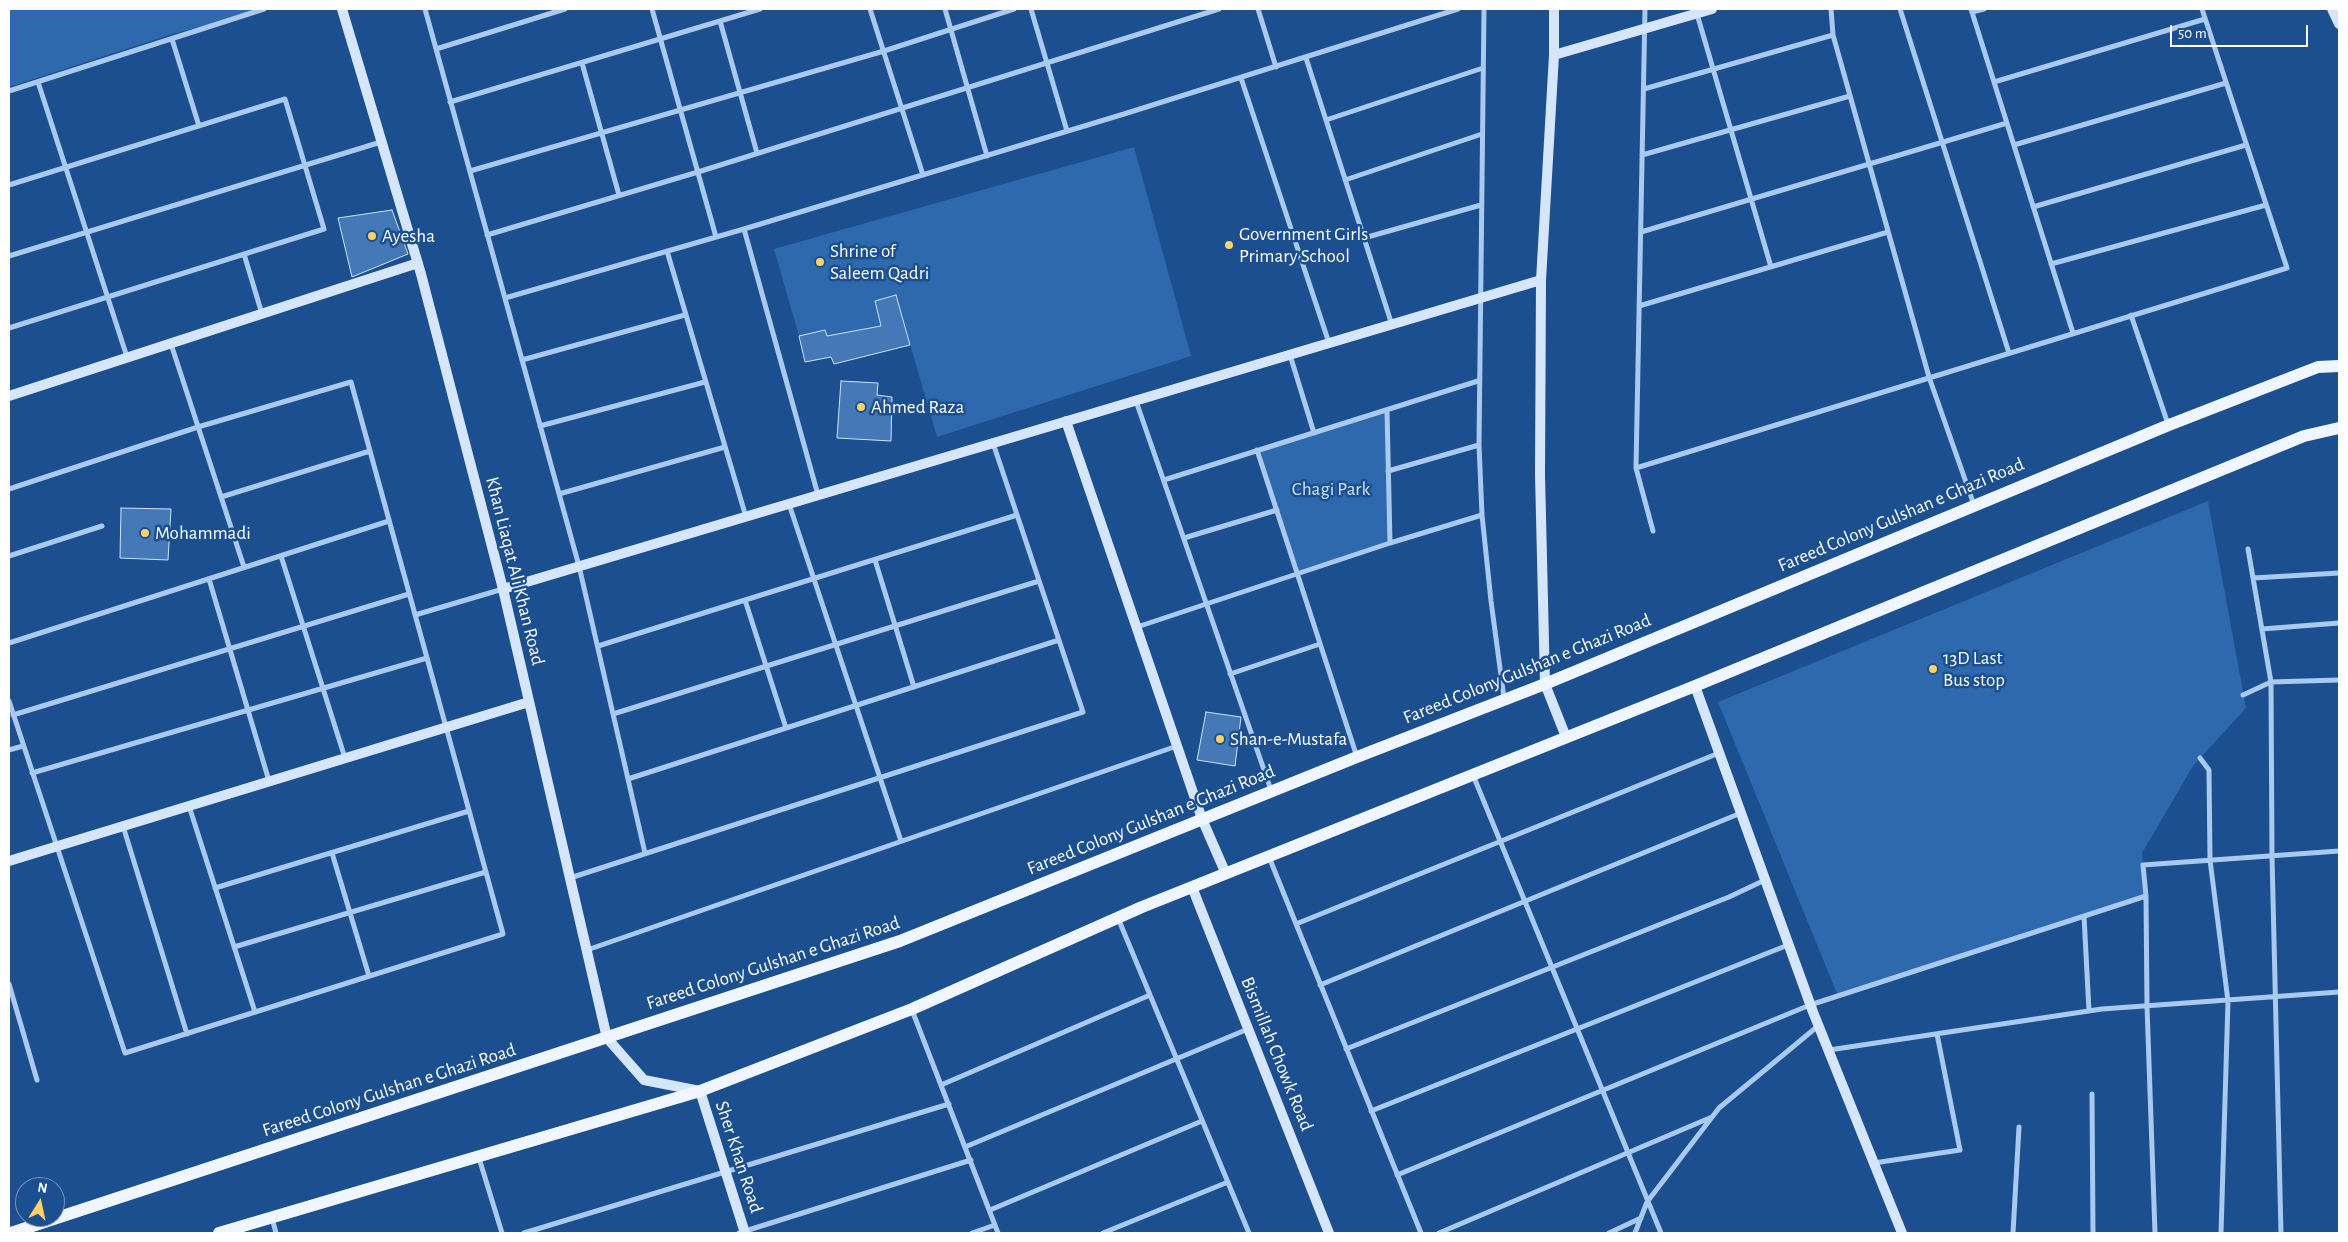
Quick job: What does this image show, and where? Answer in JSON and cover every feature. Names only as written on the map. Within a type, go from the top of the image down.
[{"type":"main road","name":"Fareed Colony Gulshan e Ghazi Road","points":[[11,1233],[900,941],[1504,698],[1545,684],[2169,425],[2318,367],[2339,366]]},
{"type":"main road","points":[[219,1233],[479,1158],[700,1091],[912,1009],[1192,887],[1695,686],[2304,436],[2339,428]]},
{"type":"street","points":[[9,91],[264,9]]},
{"type":"street","name":"Khan Liaqat Ali Khan Road","points":[[342,9],[418,263],[503,589],[607,1038],[644,1080],[700,1091]]},
{"type":"street","points":[[425,9],[579,566],[645,853]]},
{"type":"street","points":[[436,49],[565,9]]},
{"type":"street","points":[[652,9],[716,237]]},
{"type":"street","points":[[450,102],[760,9]]},
{"type":"street","points":[[870,9],[923,175]]},
{"type":"street","points":[[945,9],[987,156]]},
{"type":"street","points":[[470,171],[884,51],[1014,9]]},
{"type":"street","points":[[1031,9],[1067,131]]},
{"type":"street","points":[[1195,9],[1197,16]]},
{"type":"street","points":[[487,235],[698,172],[1219,9]]},
{"type":"street","points":[[1258,9],[1276,67]]},
{"type":"street","points":[[505,298],[987,156],[1458,9]]},
{"type":"street","points":[[1484,9],[1481,298],[1478,381],[1479,445],[1482,515],[1504,698]]},
{"type":"street","points":[[1554,9],[1554,55],[1541,280],[1540,476],[1545,684],[1566,737]]},
{"type":"street","points":[[1644,9],[1636,468],[1653,531]]},
{"type":"street","points":[[1554,55],[1712,9]]},
{"type":"street","points":[[1832,9],[1833,35],[1929,377],[1974,505]]},
{"type":"street","points":[[1900,9],[2009,353]]},
{"type":"street","points":[[1984,9],[1971,10],[2073,333]]},
{"type":"street","points":[[1636,468],[2287,268],[2202,9]]},
{"type":"street","points":[[2332,9],[2339,24]]},
{"type":"street","points":[[1696,14],[1772,267]]},
{"type":"street","points":[[1994,82],[2205,18]]},
{"type":"street","points":[[720,21],[757,153]]},
{"type":"street","points":[[1644,89],[1833,35]]},
{"type":"street","points":[[172,39],[198,126]]},
{"type":"street","points":[[1306,58],[1392,325]]},
{"type":"street","points":[[582,63],[619,195]]},
{"type":"street","points":[[1326,120],[1483,68]]},
{"type":"street","points":[[1241,78],[1329,343]]},
{"type":"street","points":[[38,82],[127,357]]},
{"type":"street","points":[[2014,145],[2226,83]]},
{"type":"street","points":[[1642,155],[1850,96]]},
{"type":"street","points":[[9,185],[285,99],[324,229],[9,328]]},
{"type":"street","points":[[1641,232],[2007,123]]},
{"type":"street","points":[[1345,180],[1482,134]]},
{"type":"street","points":[[9,256],[382,142]]},
{"type":"street","points":[[2033,207],[2246,145]]},
{"type":"street","points":[[1364,238],[1481,205]]},
{"type":"street","points":[[2051,264],[2266,205]]},
{"type":"street","points":[[744,229],[818,495]]},
{"type":"street","points":[[1639,306],[1888,232]]},
{"type":"street","points":[[667,251],[746,517]]},
{"type":"street","points":[[244,254],[262,314]]},
{"type":"street","points":[[9,396],[418,263]]},
{"type":"street","points":[[415,615],[1541,280]]},
{"type":"street","points":[[522,360],[686,315]]},
{"type":"street","points":[[2131,316],[2169,425]]},
{"type":"street","points":[[170,343],[244,567]]},
{"type":"street","points":[[1290,355],[1314,432]]},
{"type":"street","points":[[1164,480],[1478,381]]},
{"type":"street","points":[[9,488],[198,427],[351,382],[503,934],[125,1054],[9,701]]},
{"type":"street","points":[[540,426],[705,382]]},
{"type":"street","points":[[1136,401],[1271,791]]},
{"type":"street","points":[[1386,410],[1390,543]]},
{"type":"street","points":[[1066,422],[1202,819],[1226,874]]},
{"type":"street","points":[[570,878],[1083,712],[993,443]]},
{"type":"street","points":[[1388,471],[1479,445]]},
{"type":"street","points":[[559,494],[725,447]]},
{"type":"street","points":[[221,497],[370,450]]},
{"type":"street","points":[[1258,450],[1356,757]]},
{"type":"street","points":[[788,504],[901,841]]},
{"type":"street","points":[[1184,538],[1277,510]]},
{"type":"street","points":[[598,646],[1017,515]]},
{"type":"street","points":[[1137,627],[1390,543],[1482,515]]},
{"type":"street","points":[[9,643],[389,521]]},
{"type":"street","points":[[9,556],[102,526]]},
{"type":"street","points":[[2248,549],[2271,682],[2272,856],[2277,996],[2281,1233]]},
{"type":"street","points":[[281,556],[346,758]]},
{"type":"street","points":[[875,560],[914,687]]},
{"type":"street","points":[[2253,578],[2339,572]]},
{"type":"street","points":[[209,579],[270,782]]},
{"type":"street","points":[[613,714],[1039,581]]},
{"type":"street","points":[[13,715],[409,594]]},
{"type":"street","points":[[745,600],[786,728]]},
{"type":"street","points":[[2262,629],[2339,623]]},
{"type":"street","points":[[628,780],[1059,640]]},
{"type":"street","points":[[1230,674],[1320,644]]},
{"type":"street","points":[[32,773],[427,658]]},
{"type":"street","points":[[2243,695],[2271,682],[2339,680]]},
{"type":"street","points":[[1695,686],[1810,1005],[1902,1233]]},
{"type":"street","points":[[9,862],[529,702]]},
{"type":"street","points":[[587,950],[1177,745]]},
{"type":"street","points":[[9,750],[23,746]]},
{"type":"street","points":[[1296,924],[1720,753]]},
{"type":"street","points":[[2200,758],[2209,770],[2210,860],[2228,1000],[2221,1233]]},
{"type":"street","points":[[1473,775],[1661,1233]]},
{"type":"street","points":[[189,806],[255,1012]]},
{"type":"street","points":[[215,888],[469,811]]},
{"type":"street","points":[[1320,985],[1741,813]]},
{"type":"street","points":[[123,826],[187,1034]]},
{"type":"street","points":[[2155,1233],[2147,1006],[2146,896],[2143,864],[2339,851]]},
{"type":"street","points":[[332,853],[369,976]]},
{"type":"street","points":[[1268,857],[1420,1233]]},
{"type":"street","points":[[234,947],[486,872]]},
{"type":"street","points":[[1346,1049],[1729,897],[1765,880]]},
{"type":"street","name":"Bismillah Chowk Road","points":[[1192,887],[1329,1233]]},
{"type":"street","points":[[1397,1175],[1810,1005],[2146,896]]},
{"type":"street","points":[[2084,916],[2089,1011]]},
{"type":"street","points":[[1118,918],[1249,1233]]},
{"type":"street","points":[[1371,1111],[1788,945]]},
{"type":"street","points":[[9,984],[37,1080]]},
{"type":"street","points":[[1828,1050],[2089,1011],[2339,992]]},
{"type":"street","points":[[941,1085],[1150,995]]},
{"type":"street","points":[[912,1009],[998,1233]]},
{"type":"street","points":[[1635,1233],[1647,1202],[1719,1108],[1818,1026]]},
{"type":"street","points":[[965,1147],[1248,1029]]},
{"type":"street","points":[[1874,1163],[1960,1150],[1937,1034]]},
{"type":"street","name":"Sher Khan Road","points":[[700,1091],[743,1233]]},
{"type":"street","points":[[2092,1094],[2093,1233]]},
{"type":"street","points":[[524,1233],[949,1104]]},
{"type":"street","points":[[1439,1233],[1712,1117]]},
{"type":"street","points":[[990,1210],[1202,1121]]},
{"type":"street","points":[[2013,1233],[2019,1127]]},
{"type":"street","points":[[479,1158],[502,1233]]},
{"type":"street","points":[[743,1233],[971,1160]]},
{"type":"street","points":[[1103,1233],[1228,1182]]},
{"type":"street","points":[[272,1218],[276,1233]]},
{"type":"street","points":[[1609,1233],[1641,1218]]},
{"type":"street","points":[[972,1233],[995,1225]]},
{"type":"green space","points":[[9,9],[267,9],[169,35],[9,87]]},
{"type":"green space","points":[[1134,147],[1191,356],[937,437],[896,296],[875,301],[881,326],[827,336],[825,330],[799,336],[774,249]]},
{"type":"green space","name":"Chagi Park","points":[[1387,410],[1390,543],[1298,574],[1258,450]]},
{"type":"green space","points":[[2208,501],[2246,708],[2193,766],[2142,853],[2146,896],[1838,996],[1718,702]]},
{"type":"building","name":"Ayesha","points":[[392,210],[408,254],[352,277],[338,218]]},
{"type":"building","points":[[896,295],[910,345],[834,364],[831,357],[805,362],[799,336],[825,330],[827,336],[881,326],[875,301]]},
{"type":"building","points":[[841,381],[878,383],[877,395],[892,397],[891,441],[837,438]]},
{"type":"building","name":"Mohammadi","points":[[121,508],[171,509],[168,560],[120,558]]},
{"type":"building","name":"Shan-e-Mustafa","points":[[1206,712],[1241,717],[1235,766],[1197,760]]},
{"type":"place","name":"Ayesha","points":[[372,236]]},
{"type":"place","name":"Government Girls Primary School","points":[[1229,245]]},
{"type":"place","name":"Shrine of Saleem Qadri","points":[[820,262]]},
{"type":"place","name":"Ahmed Raza","points":[[861,407]]},
{"type":"place","name":"Mohammadi","points":[[145,533]]},
{"type":"place","name":"13D Last Bus stop","points":[[1933,669]]},
{"type":"place","name":"Shan-e-Mustafa","points":[[1220,739]]}]
